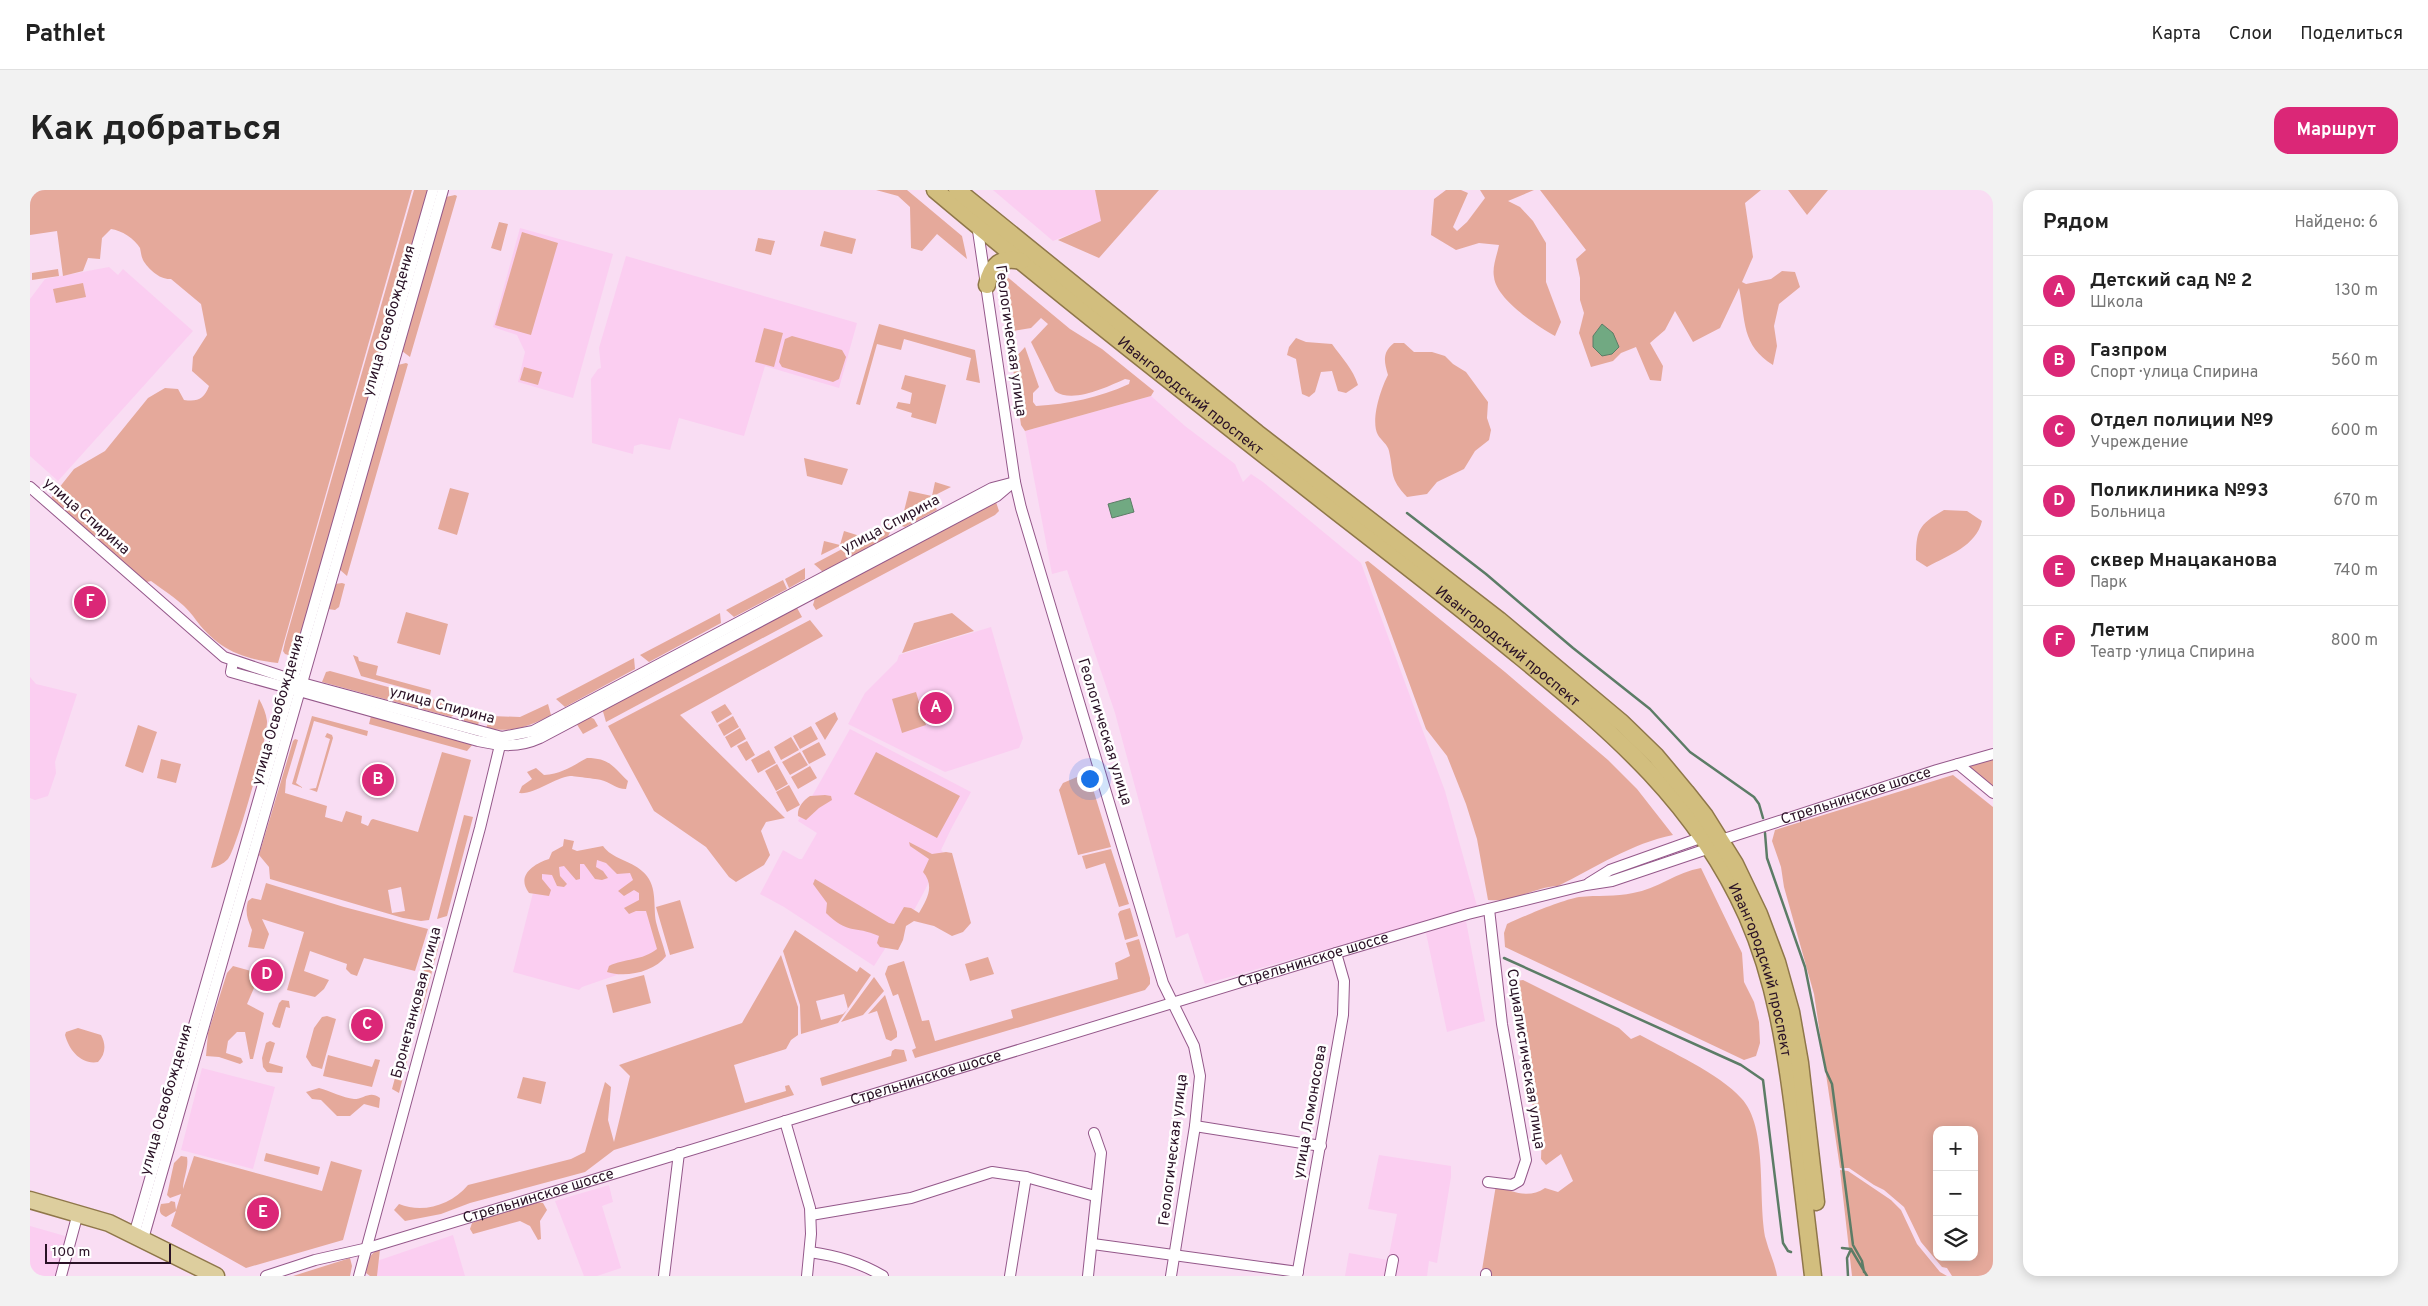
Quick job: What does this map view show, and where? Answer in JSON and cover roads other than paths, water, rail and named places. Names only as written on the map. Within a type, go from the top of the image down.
[{"type":"highway","name":"Ивангородский проспект","points":[[935,190],[1101,328],[1453,602],[1588,712],[1622,742],[1711,842],[1759,914],[1777,962],[1791,1012],[1800,1064],[1824,1276]]},
{"type":"highway","name":"Ивангородский проспект","points":[[957,190],[971,197],[1257,433],[1499,620],[1622,723],[1656,756],[1686,792],[1746,915],[1764,961],[1778,1008],[1786,1057],[1813,1276]]},
{"type":"highway","points":[[987,285],[989,275],[998,262],[1011,259],[1021,261]]},
{"type":"main road","points":[[30,1200],[78,1213],[139,1237],[216,1276]]},
{"type":"street","name":"улица Освобождения","points":[[297,686],[434,190]]},
{"type":"street","name":"улица Освобождения","points":[[139,1237],[297,686],[443,190]]},
{"type":"street","name":"Геологическая улица","points":[[971,197],[987,285],[1015,482],[1044,587],[1163,983],[1194,1046],[1199,1065],[1200,1088],[1195,1126],[1171,1276]]},
{"type":"street","name":"улица Спирина","points":[[30,487],[232,667],[501,741],[534,731],[992,488],[1015,482]]},
{"type":"street","name":"Бронетанковая улица","points":[[359,1276],[368,1248],[501,741]]},
{"type":"street","name":"Стрельнинское шоссе","points":[[266,1276],[315,1260],[368,1248],[1174,1004],[1336,953],[1489,909],[1586,885],[1612,881],[1711,842],[1993,754]]},
{"type":"street","points":[[1958,764],[1993,793]]},
{"type":"street","name":"Социалистическая улица","points":[[1488,1182],[1512,1185],[1519,1181],[1526,1160],[1502,1024],[1489,909]]},
{"type":"street","name":"улица Ломоносова","points":[[1297,1274],[1343,1015],[1344,981],[1336,953]]},
{"type":"street","points":[[785,1121],[805,1186],[811,1215],[807,1276]]},
{"type":"street","points":[[1195,1126],[1320,1146]]},
{"type":"street","points":[[1088,1276],[1093,1244],[1095,1196],[1101,1153],[1094,1133]]},
{"type":"street","points":[[664,1276],[679,1153]]},
{"type":"street","points":[[811,1215],[911,1198],[992,1172],[1026,1177],[1095,1196]]},
{"type":"street","points":[[1010,1276],[1026,1177]]},
{"type":"street","points":[[61,1276],[78,1213]]},
{"type":"street","points":[[1093,1244],[1297,1274]]},
{"type":"street","points":[[810,1252],[838,1256],[863,1264],[883,1276]]},
{"type":"street","points":[[1390,1276],[1393,1260]]},
{"type":"waterway","points":[[1407,513],[1486,574],[1573,648],[1650,709],[1690,752],[1754,797],[1759,804],[1763,818]]},
{"type":"waterway","points":[[1765,833],[1767,858],[1805,967],[1826,1071],[1832,1084],[1853,1245],[1862,1261],[1864,1272]]},
{"type":"waterway","points":[[1504,958],[1741,1065],[1763,1080],[1783,1243],[1788,1251],[1791,1252]]},
{"type":"waterway","points":[[1842,1248],[1851,1249]]},
{"type":"waterway","points":[[1851,1249],[1867,1276]]},
{"type":"waterway","points":[[1848,1276],[1847,1258],[1851,1249]]},
{"type":"place","name":"Летим","points":[[90,602]]},
{"type":"place","name":"Детский сад № 2","points":[[936,708]]},
{"type":"place","name":"Газпром","points":[[378,780]]},
{"type":"place","name":"Поликлиника №93","points":[[267,975]]},
{"type":"place","name":"Отдел полиции №9","points":[[367,1025]]},
{"type":"place","name":"сквер Мнацаканова","points":[[263,1213]]}]
